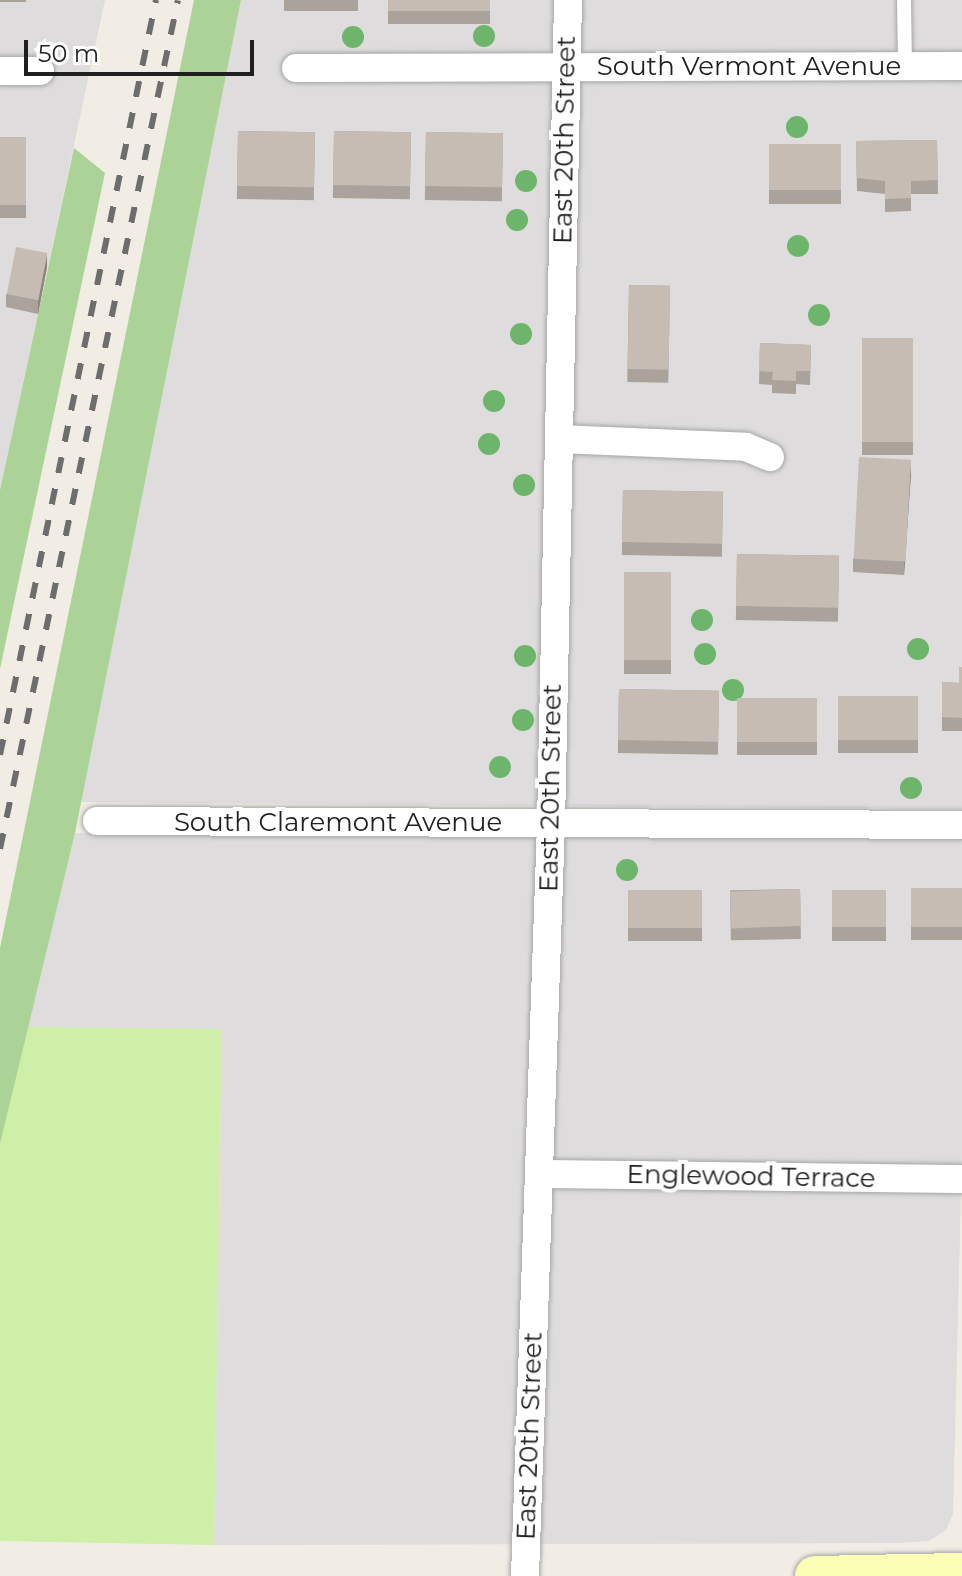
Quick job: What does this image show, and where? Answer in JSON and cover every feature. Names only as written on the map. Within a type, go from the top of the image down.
[{"type":"main road","points":[[815,1576],[962,1573]]},
{"type":"street","name":"East 20th Street","points":[[525,1576],[551,825],[568,0]]},
{"type":"street","name":"South Vermont Avenue","points":[[296,68],[962,66]]},
{"type":"street","points":[[0,71],[40,71]]},
{"type":"street","points":[[559,439],[746,447],[770,457]]},
{"type":"street","name":"South Claremont Avenue","points":[[97,821],[962,825]]},
{"type":"street","name":"Englewood Terrace","points":[[539,1174],[962,1179]]},
{"type":"lane","points":[[904,0],[905,67]]},
{"type":"shaded area","points":[[0,0],[105,0],[0,490]]},
{"type":"shaded area","points":[[241,0],[962,0],[962,809],[81,802]]},
{"type":"shaded area","points":[[75,833],[962,837],[962,1154],[953,1514],[946,1530],[929,1541],[898,1543],[214,1545],[222,1030],[27,1027]]},
{"type":"green space","points":[[194,0],[241,0],[75,833],[0,1144],[0,948]]},
{"type":"green space","points":[[74,148],[105,173],[0,669],[0,490]]},
{"type":"green space","points":[[27,1027],[222,1029],[214,1545],[0,1541],[0,1144]]},
{"type":"building","points":[[388,0],[490,0],[490,11],[388,11]]},
{"type":"building","points":[[238,131],[315,132],[314,187],[237,186]]},
{"type":"building","points":[[334,131],[411,132],[410,186],[333,185]]},
{"type":"building","points":[[426,132],[503,133],[502,187],[425,186]]},
{"type":"building","points":[[0,137],[26,137],[26,205],[0,205]]},
{"type":"building","points":[[937,140],[938,180],[911,181],[911,198],[885,199],[885,181],[857,178],[856,141]]},
{"type":"building","points":[[769,144],[841,144],[841,190],[769,190]]},
{"type":"building","points":[[16,247],[47,253],[38,300],[7,294]]},
{"type":"building","points":[[629,285],[670,286],[669,370],[628,369]]},
{"type":"building","points":[[862,338],[913,338],[913,442],[862,442]]},
{"type":"building","points":[[760,343],[811,345],[810,371],[796,371],[796,381],[772,380],[773,372],[759,371]]},
{"type":"building","points":[[859,457],[911,460],[906,562],[854,559]]},
{"type":"building","points":[[623,490],[723,492],[722,544],[622,542]]},
{"type":"building","points":[[737,554],[839,556],[838,608],[736,606]]},
{"type":"building","points":[[624,572],[671,572],[671,660],[624,660]]},
{"type":"building","points":[[959,667],[962,667],[962,718],[942,717],[942,682],[959,683]]},
{"type":"building","points":[[619,689],[719,691],[718,742],[618,740]]},
{"type":"building","points":[[838,696],[918,696],[918,740],[838,740]]},
{"type":"building","points":[[737,698],[817,698],[817,742],[737,742]]},
{"type":"building","points":[[911,888],[962,888],[962,927],[911,927]]},
{"type":"building","points":[[800,889],[801,926],[731,928],[730,891]]},
{"type":"building","points":[[628,890],[702,890],[702,928],[628,928]]},
{"type":"building","points":[[832,890],[886,890],[886,927],[832,927]]},
{"type":"railway","points":[[0,755],[156,0]]},
{"type":"railway","points":[[0,849],[178,0]]}]
